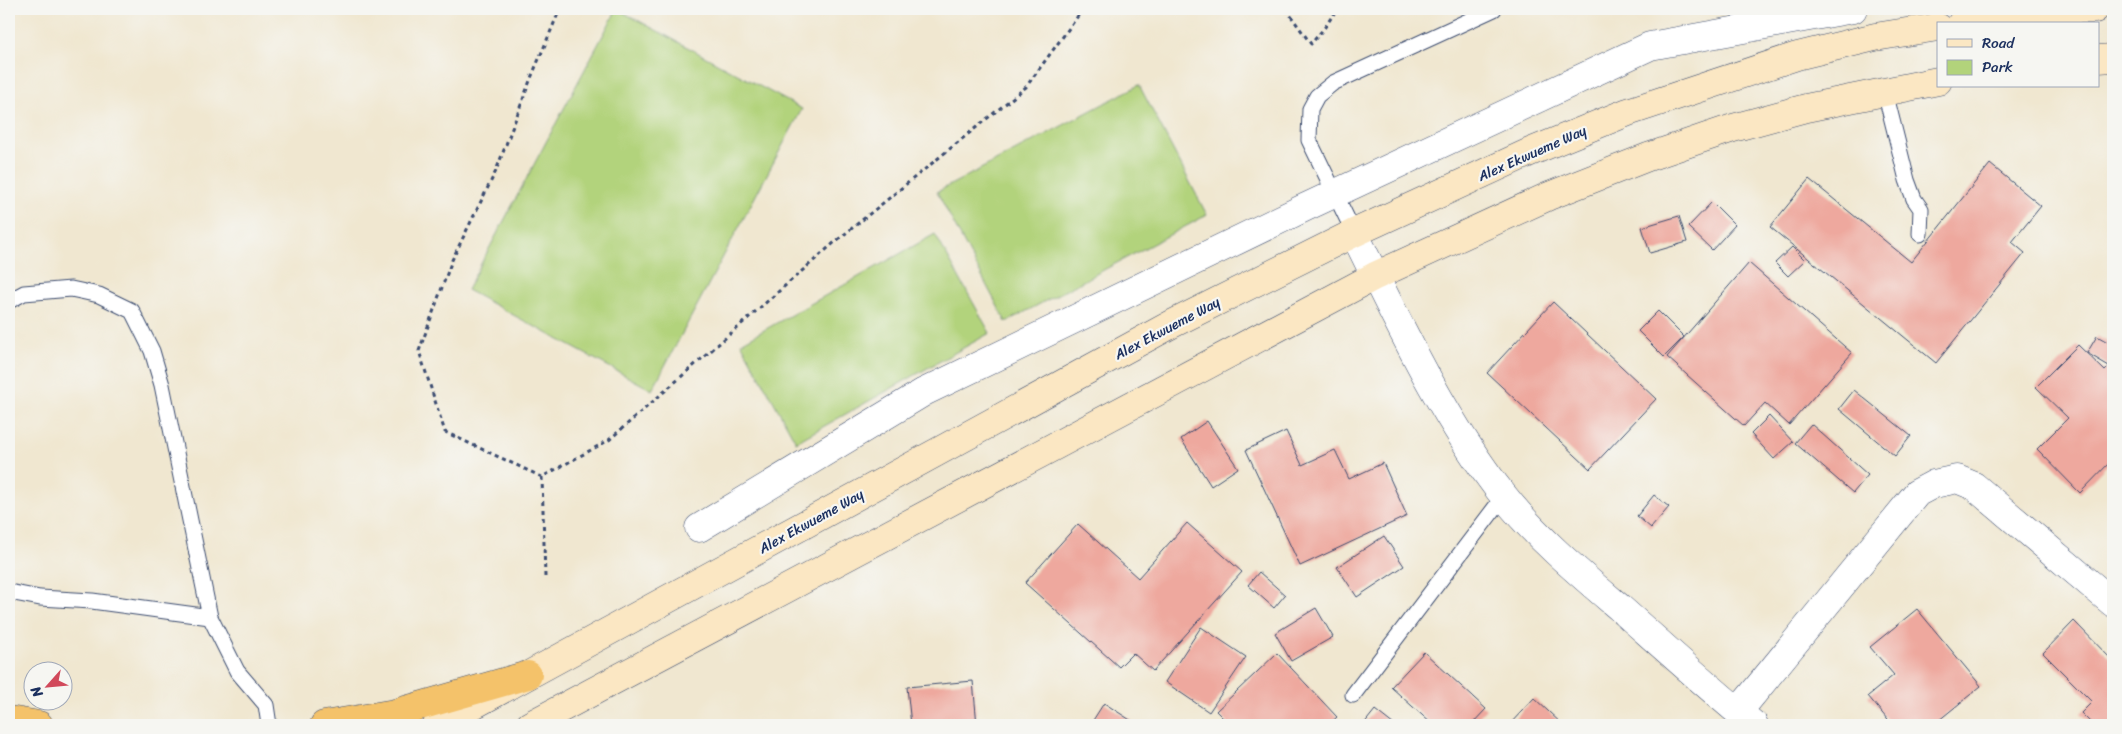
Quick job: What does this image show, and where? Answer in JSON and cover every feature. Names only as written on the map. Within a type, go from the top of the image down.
[{"type":"highway","points":[[324,725],[395,713],[528,675]]},
{"type":"highway","points":[[9,720],[39,725]]},
{"type":"street","points":[[700,528],[924,392],[1335,193],[1650,46],[1854,9]]},
{"type":"street","points":[[1975,22],[2060,10],[2095,9]]},
{"type":"street","name":"Alex Ekwueme Way","points":[[437,725],[1172,324],[1354,233],[1530,152],[1628,112],[1797,56],[1875,37],[1937,27]]},
{"type":"street","points":[[2100,59],[2113,58]]},
{"type":"street","points":[[530,725],[1375,276],[1549,196],[1648,157],[1733,128],[1806,108],[1937,81]]},
{"type":"street","points":[[1354,233],[1437,394],[1471,452],[1504,496],[1543,538],[1596,588],[1746,718],[1918,493],[1934,484],[1958,479],[1974,486],[2113,603]]},
{"type":"lane","points":[[1354,233],[1309,140],[1310,109],[1317,96],[1333,83],[1494,9]]},
{"type":"lane","points":[[1885,92],[1907,180],[1914,199],[1922,208],[1920,234]]},
{"type":"lane","points":[[9,301],[24,293],[71,289],[99,295],[132,312],[152,351],[162,385],[210,617],[237,671],[266,705],[269,725]]},
{"type":"lane","points":[[1353,695],[1504,496]]},
{"type":"lane","points":[[9,592],[40,598],[92,601],[210,617]]},
{"type":"path","points":[[542,476],[444,432],[419,351],[452,260],[496,171],[531,78],[560,9]]},
{"type":"path","points":[[542,476],[609,440],[835,242],[1026,87],[1083,9]]},
{"type":"path","points":[[1286,9],[1311,44],[1337,9]]},
{"type":"path","points":[[542,476],[545,577]]},
{"type":"green space","points":[[617,9],[802,109],[652,390],[467,290]]},
{"type":"green space","points":[[1139,85],[1207,215],[1006,322],[937,192]]},
{"type":"green space","points":[[935,234],[990,333],[796,442],[741,343]]},
{"type":"building","points":[[1990,164],[2041,206],[2012,242],[2025,253],[1936,363],[1770,227],[1809,179],[1911,262]]},
{"type":"building","points":[[1712,202],[1735,225],[1712,250],[1688,227]]},
{"type":"building","points":[[1679,216],[1687,242],[1650,253],[1642,227]]},
{"type":"building","points":[[1792,247],[1805,260],[1788,276],[1775,263]]},
{"type":"building","points":[[1749,263],[1852,353],[1789,425],[1765,403],[1744,426],[1667,357]]},
{"type":"building","points":[[1553,302],[1656,399],[1590,469],[1487,373]]},
{"type":"building","points":[[1658,311],[1684,337],[1664,357],[1638,331]]},
{"type":"building","points":[[2097,336],[2113,345],[2113,358],[2109,366],[2087,353]]},
{"type":"building","points":[[2078,345],[2105,371],[2113,363],[2113,459],[2080,493],[2037,449],[2068,418],[2036,387]]},
{"type":"building","points":[[1854,390],[1911,436],[1895,456],[1839,409]]},
{"type":"building","points":[[1769,416],[1793,442],[1774,459],[1751,434]]},
{"type":"building","points":[[1207,421],[1238,468],[1211,486],[1181,439]]},
{"type":"building","points":[[1811,424],[1868,475],[1853,493],[1795,443]]},
{"type":"building","points":[[1286,431],[1302,465],[1335,450],[1349,479],[1383,463],[1407,516],[1300,566],[1246,450]]},
{"type":"building","points":[[1654,495],[1669,507],[1651,528],[1637,516]]},
{"type":"building","points":[[1187,523],[1242,572],[1153,671],[1133,653],[1119,667],[1025,583],[1078,524],[1138,578]]},
{"type":"building","points":[[1384,536],[1404,566],[1357,597],[1337,567]]},
{"type":"building","points":[[1259,572],[1285,595],[1274,608],[1248,585]]},
{"type":"building","points":[[1316,608],[1333,637],[1291,661],[1275,633]]},
{"type":"building","points":[[1917,609],[1981,686],[1933,725],[1892,725],[1868,696],[1894,675],[1870,647]]},
{"type":"building","points":[[2074,621],[2113,661],[2113,725],[2093,725],[2081,713],[2092,702],[2043,653]]},
{"type":"building","points":[[1201,627],[1246,657],[1209,712],[1165,682]]},
{"type":"building","points":[[1424,652],[1486,709],[1471,725],[1433,725],[1391,687]]},
{"type":"building","points":[[1277,653],[1337,717],[1328,725],[1226,725],[1228,723],[1216,711]]},
{"type":"building","points":[[973,681],[977,725],[911,725],[907,687]]},
{"type":"building","points":[[1534,698],[1563,725],[1509,725]]},
{"type":"building","points":[[1104,703],[1138,725],[1090,725]]},
{"type":"building","points":[[1375,710],[1394,725],[1363,725]]}]
